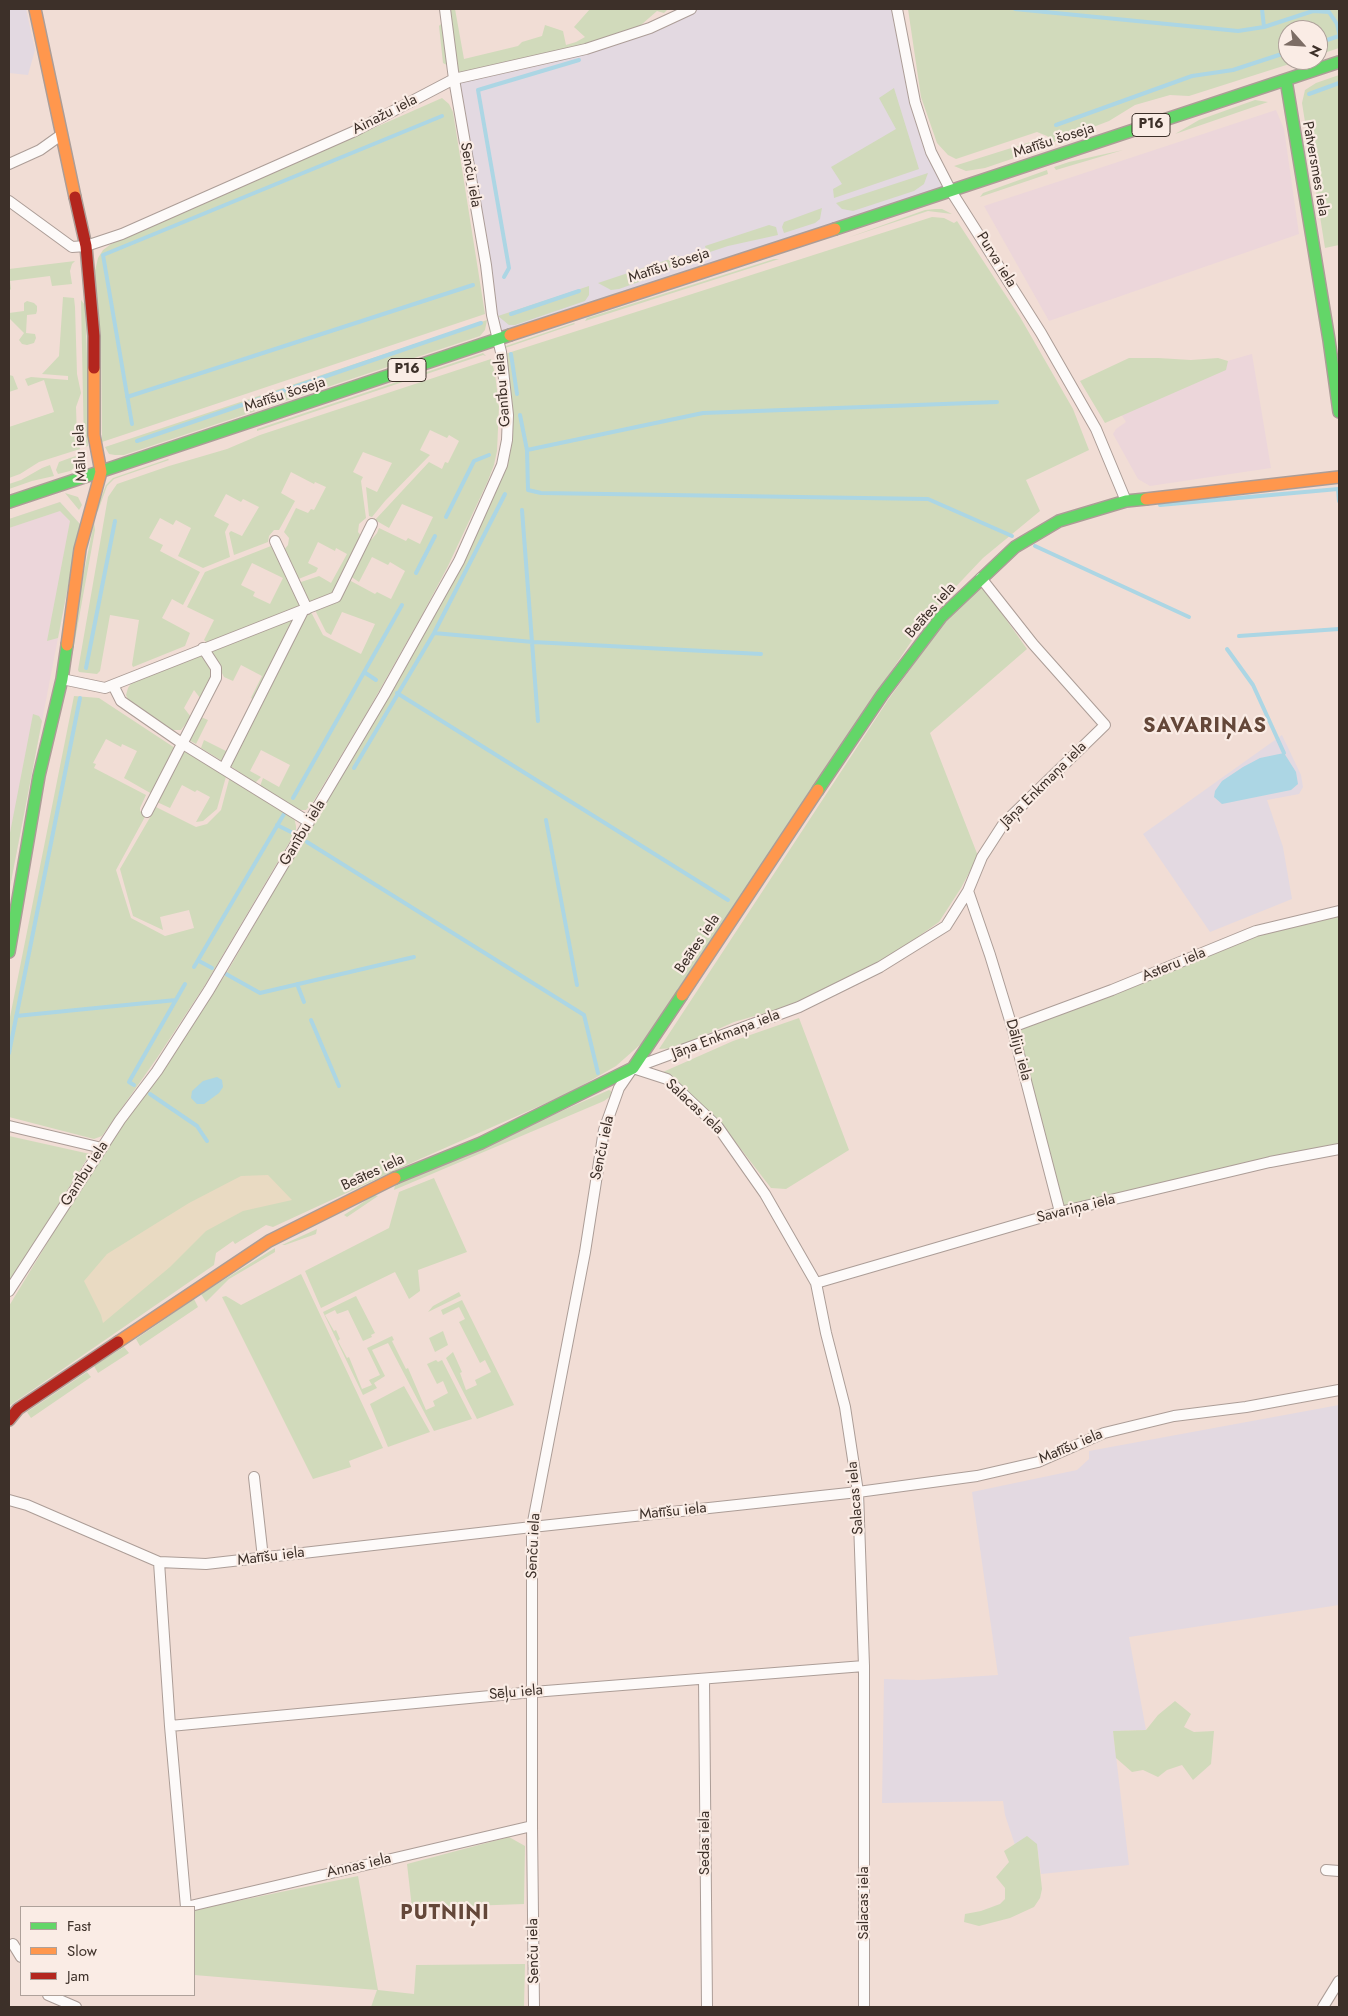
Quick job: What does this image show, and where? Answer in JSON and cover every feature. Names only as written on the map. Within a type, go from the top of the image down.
[{"type":"street","name":"Mālu iela","points":[[9,952],[39,776],[62,679],[80,550],[101,472],[95,447],[94,336],[86,246],[35,9]]},
{"type":"street","name":"Senču iela","points":[[445,9],[454,79],[497,340]]},
{"type":"street","name":"Ainažu iela","points":[[86,246],[122,234],[355,131],[454,79],[586,49],[650,28],[691,9]]},
{"type":"street","name":"Purva iela","points":[[897,9],[914,102],[931,152],[951,190],[1041,333],[1096,429],[1126,501]]},
{"type":"street","name":"Matīšu šoseja","points":[[9,502],[1339,62]]},
{"type":"street","name":"Patversmes iela","points":[[1286,80],[1339,412]]},
{"type":"street","points":[[9,164],[40,150],[61,135]]},
{"type":"street","points":[[9,201],[72,247],[86,246]]},
{"type":"street","name":"Ganību iela","points":[[9,1291],[120,1120],[162,1063],[214,982],[384,695],[459,560],[502,465],[507,440],[508,415],[501,352],[497,340]]},
{"type":"street","name":"Beātes iela","points":[[9,1420],[14,1411],[210,1278],[268,1241],[386,1182],[481,1143],[633,1068],[882,695],[941,617],[1015,547],[1059,521],[1126,501],[1339,477]]},
{"type":"street","points":[[62,679],[105,688],[305,610],[336,596],[372,524]]},
{"type":"street","points":[[224,768],[305,610],[276,541]]},
{"type":"street","name":"Jāņa Enkmaņa iela","points":[[633,1068],[799,1007],[880,967],[946,926],[968,891],[982,858],[1004,823],[1105,725],[1033,644],[981,578]]},
{"type":"street","points":[[147,812],[216,678],[216,668],[204,648]]},
{"type":"street","points":[[112,685],[121,701],[183,744],[309,822]]},
{"type":"street","name":"Dāliju iela","points":[[968,891],[1012,1027],[1060,1212]]},
{"type":"street","name":"Asteru iela","points":[[1012,1027],[1112,990],[1256,931],[1339,911]]},
{"type":"street","name":"Senču iela","points":[[534,2007],[532,1527],[585,1252],[604,1130],[619,1088],[633,1068]]},
{"type":"street","name":"Salacas iela","points":[[633,1068],[667,1079],[718,1127],[765,1194],[816,1283],[826,1333],[845,1407],[858,1492],[864,1666],[864,2007]]},
{"type":"street","points":[[9,1126],[102,1148]]},
{"type":"street","name":"Savariņa iela","points":[[816,1283],[1060,1212],[1270,1162],[1339,1149]]},
{"type":"street","name":"Matīšu iela","points":[[9,1500],[26,1505],[159,1562],[206,1564],[858,1492],[977,1476],[1038,1462],[1104,1433],[1174,1416],[1246,1407],[1339,1390]]},
{"type":"street","points":[[254,1477],[263,1558]]},
{"type":"street","points":[[159,1562],[170,1726],[186,1906]]},
{"type":"street","name":"Sēļu iela","points":[[170,1726],[533,1692],[864,1666]]},
{"type":"street","name":"Sedas iela","points":[[704,1679],[707,2007]]},
{"type":"street","name":"Annas iela","points":[[190,1906],[532,1826]]},
{"type":"street","points":[[1326,1870],[1339,1871]]},
{"type":"street","points":[[14,1943],[20,1955]]},
{"type":"street","points":[[1324,2007],[1339,1981]]},
{"type":"street","points":[[50,1996],[76,2007]]},
{"type":"shaded area","points":[[9,9],[26,9],[35,50],[28,75],[9,73]]},
{"type":"shaded area","points":[[691,9],[897,9],[915,102],[951,191],[497,340],[454,79],[586,49]]},
{"type":"shaded area","points":[[1276,110],[1284,129],[1299,234],[1049,321],[984,206]]},
{"type":"shaded area","points":[[1252,354],[1271,468],[1150,486],[1138,479],[1113,434],[1116,429],[1126,422],[1121,414],[1098,398]]},
{"type":"shaded area","points":[[60,502],[80,524],[9,892],[9,519]]},
{"type":"shaded area","points":[[1282,735],[1301,775],[1303,787],[1299,794],[1267,800],[1283,847],[1292,899],[1210,932],[1143,834]]},
{"type":"shaded area","points":[[1339,1405],[1339,1605],[1129,1637],[1146,1730],[1113,1731],[1129,1865],[1041,1874],[1037,1845],[1015,1845],[1005,1815],[1003,1801],[882,1803],[884,1679],[918,1680],[998,1675],[972,1492],[1077,1470],[1089,1459],[1089,1451]]},
{"type":"green space","points":[[450,9],[455,9],[464,59],[518,46],[522,42],[542,36],[545,25],[563,31],[566,45],[576,42],[585,37],[574,27],[590,9],[668,9],[664,13],[657,11],[641,25],[620,35],[471,78],[443,63],[439,26],[451,13]]},
{"type":"green space","points":[[908,9],[1339,9],[1339,48],[1328,52],[1328,20],[1278,20],[1278,68],[1189,96],[1170,95],[1135,105],[1109,121],[1054,142],[1047,136],[1037,132],[956,159],[948,155],[937,143],[921,97]]},
{"type":"green space","points":[[1339,75],[1339,245],[1325,248],[1302,103],[1305,90],[1316,83]]},
{"type":"green space","points":[[894,88],[919,169],[834,198],[833,189],[842,184],[831,167],[896,129],[879,98]]},
{"type":"green space","points":[[442,98],[449,104],[453,112],[485,314],[102,442],[101,337],[94,275],[98,258],[103,250],[111,244]]},
{"type":"green space","points":[[1255,100],[1268,102],[1175,134],[1199,120]]},
{"type":"green space","points":[[1040,139],[1044,148],[985,168],[966,171],[954,166]]},
{"type":"green space","points":[[1123,150],[1056,170],[1054,167],[1069,162]]},
{"type":"green space","points":[[1047,170],[1048,174],[980,197],[983,193]]},
{"type":"green space","points":[[928,173],[924,184],[914,191],[853,211],[842,209],[836,203]]},
{"type":"green space","points":[[822,208],[820,219],[815,223],[784,233],[782,227],[784,222]]},
{"type":"green space","points":[[942,209],[952,214],[928,211],[847,238],[925,210]]},
{"type":"green space","points":[[932,217],[944,218],[954,223],[957,221],[1020,317],[1073,409],[1089,450],[1026,480],[1040,511],[983,558],[929,615],[642,1043],[616,1066],[569,1093],[273,1227],[266,1225],[235,1244],[233,1241],[216,1253],[214,1265],[9,1406],[9,1306],[78,1192],[157,1071],[226,974],[425,628],[506,461],[505,354]]},
{"type":"green space","points":[[769,225],[776,227],[778,235],[728,246],[707,253],[705,246]]},
{"type":"green space","points":[[679,256],[681,262],[650,278],[619,289],[611,290],[598,283]]},
{"type":"green space","points":[[779,259],[585,321],[587,318]]},
{"type":"green space","points":[[75,261],[70,271],[72,284],[52,286],[50,276],[10,281],[11,289],[9,291],[9,269]]},
{"type":"green space","points":[[589,286],[589,295],[585,301],[515,325],[509,325],[498,316]]},
{"type":"green space","points":[[63,297],[74,298],[77,374],[81,393],[76,407],[77,437],[80,449],[39,462],[20,474],[9,478],[9,427],[54,412],[44,380],[28,386],[25,379],[31,377],[68,380],[68,376],[42,374],[59,356]]},
{"type":"green space","points":[[81,300],[85,305],[87,358],[88,446],[84,447]]},
{"type":"green space","points":[[27,301],[37,306],[37,311],[36,314],[27,315],[26,333],[35,334],[36,338],[34,343],[27,345],[22,344],[19,340],[24,333],[9,318],[9,313],[24,311],[24,303]]},
{"type":"green space","points":[[487,320],[485,330],[480,336],[124,455],[109,454],[105,447]]},
{"type":"green space","points":[[575,324],[505,348],[506,346]]},
{"type":"green space","points":[[483,353],[486,356],[483,355],[257,431],[257,429]]},
{"type":"green space","points":[[1129,358],[1191,360],[1218,358],[1228,361],[1226,370],[1105,423],[1080,381]]},
{"type":"green space","points":[[491,359],[499,406],[497,451],[487,483],[448,566],[422,615],[366,714],[313,802],[306,810],[297,810],[260,786],[263,778],[279,787],[290,765],[261,750],[250,771],[261,777],[255,783],[229,765],[228,762],[304,614],[311,612],[323,635],[361,654],[375,624],[342,612],[331,635],[326,632],[315,610],[339,598],[349,580],[375,594],[377,592],[391,599],[405,571],[390,562],[388,565],[372,557],[359,582],[350,576],[368,540],[372,539],[379,528],[406,541],[408,538],[420,544],[433,517],[402,504],[389,528],[375,520],[429,462],[442,469],[445,462],[448,463],[459,441],[449,435],[447,438],[430,430],[420,450],[430,455],[372,517],[369,516],[366,487],[377,492],[392,463],[363,452],[353,472],[363,477],[361,481],[366,518],[359,524],[358,532],[362,537],[333,594],[313,603],[308,603],[298,583],[319,576],[331,583],[347,554],[336,548],[335,551],[318,542],[308,563],[318,568],[316,572],[296,580],[283,551],[288,545],[289,538],[284,532],[296,508],[308,513],[311,509],[314,510],[326,487],[315,482],[314,484],[291,472],[281,493],[295,501],[279,530],[274,530],[269,536],[268,542],[234,555],[229,533],[231,531],[242,536],[259,507],[243,499],[241,502],[226,494],[214,516],[229,524],[225,532],[230,557],[203,568],[178,556],[191,528],[176,520],[173,525],[160,518],[149,538],[163,545],[160,551],[200,572],[183,605],[172,599],[162,618],[190,633],[185,646],[133,667],[139,620],[110,615],[100,671],[97,674],[79,672],[108,497],[117,484],[227,449],[260,435]]},
{"type":"green space","points":[[9,375],[13,376],[18,389],[9,392]]},
{"type":"green space","points":[[81,454],[77,466],[70,471],[58,474],[56,470],[59,462]]},
{"type":"green space","points":[[168,459],[114,479],[107,486],[98,511],[95,513],[106,485],[113,478]]},
{"type":"green space","points":[[50,465],[54,476],[9,489],[9,484]]},
{"type":"green space","points":[[65,493],[78,497],[82,505],[79,510]]},
{"type":"green space","points":[[60,502],[80,524],[58,638],[47,641],[70,521],[60,511],[9,528],[9,519]]},
{"type":"green space","points":[[94,522],[95,530],[69,673],[67,658]]},
{"type":"green space","points":[[271,546],[284,568],[300,604],[297,609],[207,643],[204,640],[214,620],[187,607],[205,572]],"holes":[[[252,563],[283,578],[270,604],[253,596],[255,592],[241,585]]]},
{"type":"green space","points":[[981,584],[1027,649],[930,733],[978,856],[961,888],[939,922],[879,964],[799,1003],[734,1022],[676,1048],[659,1049],[888,700],[945,621]]},
{"type":"green space","points":[[291,620],[292,622],[254,700],[251,698],[262,676],[241,665],[233,681],[224,677],[210,650]]},
{"type":"green space","points":[[201,655],[205,657],[212,674],[211,678],[200,698],[194,690],[184,708],[191,717],[181,730],[172,730],[129,702],[126,695],[132,682]]},
{"type":"green space","points":[[74,696],[99,698],[175,748],[152,794],[124,778],[137,751],[122,744],[121,747],[106,739],[93,763],[96,764],[94,768],[146,795],[140,811],[146,815],[116,870],[131,918],[165,936],[194,928],[189,910],[160,917],[163,930],[133,916],[120,869],[156,807],[196,827],[207,824],[221,810],[230,776],[294,817],[296,826],[296,831],[205,985],[102,1136],[94,1139],[9,1117],[9,1022]]},
{"type":"green space","points":[[33,714],[39,716],[42,721],[9,892],[9,838]]},
{"type":"green space","points":[[201,717],[208,720],[196,744],[189,740]]},
{"type":"green space","points":[[204,740],[228,752],[222,761],[201,748]]},
{"type":"green space","points":[[189,751],[227,773],[217,809],[203,821],[196,822],[210,797],[197,790],[195,792],[182,785],[170,808],[157,802],[184,752]]},
{"type":"green space","points":[[1339,911],[1339,1149],[1060,1212],[1012,1027],[1256,931]]},
{"type":"green space","points":[[799,1018],[849,1150],[786,1189],[771,1188],[720,1122],[663,1072],[733,1041]]},
{"type":"green space","points":[[609,1090],[611,1091],[611,1096],[604,1101],[394,1190],[395,1185]]},
{"type":"green space","points":[[9,1136],[90,1154],[9,1283]]},
{"type":"green space","points":[[434,1178],[467,1252],[418,1270],[420,1291],[409,1299],[395,1272],[321,1308],[305,1271],[389,1228],[399,1192]]},
{"type":"green space","points":[[374,1195],[378,1196],[347,1217],[344,1215]]},
{"type":"green space","points":[[317,1229],[316,1234],[282,1245]]},
{"type":"green space","points":[[275,1248],[275,1252],[229,1279],[206,1302],[201,1294]]},
{"type":"green space","points":[[301,1274],[383,1448],[349,1461],[351,1467],[313,1479],[222,1297],[226,1296],[241,1305]]},
{"type":"green space","points":[[459,1292],[461,1296],[428,1312],[433,1306]]},
{"type":"green space","points":[[356,1296],[375,1333],[371,1335],[372,1337],[363,1341],[348,1310],[337,1314],[335,1310],[325,1315],[334,1331],[336,1330],[340,1339],[338,1341],[347,1358],[349,1357],[362,1389],[372,1385],[369,1380],[380,1375],[367,1348],[392,1336],[394,1340],[392,1341],[406,1369],[408,1368],[426,1410],[435,1406],[433,1401],[448,1393],[443,1381],[437,1384],[427,1364],[436,1360],[438,1362],[442,1360],[472,1419],[434,1431],[388,1343],[372,1350],[385,1376],[374,1383],[377,1388],[363,1395],[323,1312]]},
{"type":"green space","points":[[194,1299],[198,1307],[140,1346],[136,1339]]},
{"type":"green space","points":[[462,1300],[514,1405],[477,1419],[446,1358],[453,1352],[462,1372],[460,1373],[466,1390],[477,1385],[475,1380],[491,1372],[485,1360],[480,1363],[459,1322],[465,1319],[459,1307],[443,1315],[441,1310]]},
{"type":"green space","points":[[443,1331],[448,1345],[435,1352],[429,1338]]},
{"type":"green space","points":[[124,1347],[129,1353],[98,1373],[94,1366]]},
{"type":"green space","points":[[87,1372],[91,1377],[31,1418],[27,1412]]},
{"type":"green space","points":[[404,1386],[430,1432],[388,1447],[370,1404]]},
{"type":"green space","points":[[1175,1701],[1191,1714],[1184,1727],[1194,1732],[1214,1731],[1211,1764],[1193,1780],[1182,1765],[1167,1770],[1158,1777],[1143,1770],[1132,1772],[1116,1758],[1113,1731],[1146,1730],[1158,1715]]},
{"type":"green space","points":[[1027,1836],[1037,1844],[1042,1889],[1040,1898],[1034,1907],[1010,1918],[979,1926],[964,1922],[965,1914],[981,1911],[1000,1904],[1005,1899],[1005,1888],[996,1877],[1009,1862],[1004,1851]]},
{"type":"green space","points":[[509,1837],[525,1846],[524,1904],[412,1908],[407,1864]]},
{"type":"green space","points":[[358,1876],[378,1990],[414,1994],[416,1965],[525,1964],[524,2007],[371,2007],[377,1990],[195,1975],[195,1910]]},
{"type":"sand","points":[[268,1175],[292,1200],[243,1211],[206,1231],[170,1267],[103,1323],[84,1281],[107,1254],[189,1203],[241,1176]]},
{"type":"water","points":[[1284,753],[1296,772],[1298,784],[1291,790],[1222,804],[1214,797],[1215,791],[1222,781],[1243,767],[1260,758]]},
{"type":"water","points":[[217,1077],[222,1080],[223,1087],[219,1093],[204,1104],[197,1104],[191,1098],[192,1091],[203,1081]]},
{"type":"waterway","points":[[1015,9],[1238,31],[1264,27],[1313,11],[1329,12],[1337,24],[1339,33]]},
{"type":"waterway","points":[[1262,9],[1264,27]]},
{"type":"waterway","points":[[1328,40],[1339,36]]},
{"type":"waterway","points":[[1056,125],[1192,76],[1233,70],[1278,55]]},
{"type":"waterway","points":[[504,277],[509,268],[478,90],[579,60]]},
{"type":"waterway","points":[[1309,94],[1339,83]]},
{"type":"waterway","points":[[132,424],[103,255],[442,116]]},
{"type":"waterway","points":[[127,397],[473,285]]},
{"type":"waterway","points":[[511,314],[579,291]]},
{"type":"waterway","points":[[137,441],[481,323]]},
{"type":"waterway","points":[[511,354],[517,394]]},
{"type":"waterway","points":[[527,450],[703,413],[997,402]]},
{"type":"waterway","points":[[520,415],[527,450],[528,490],[541,493],[928,499],[1012,536]]},
{"type":"waterway","points":[[446,517],[474,461],[489,455]]},
{"type":"waterway","points":[[1160,505],[1338,489],[1339,501]]},
{"type":"waterway","points":[[354,768],[434,633],[505,494]]},
{"type":"waterway","points":[[522,510],[538,721]]},
{"type":"waterway","points":[[86,668],[115,521]]},
{"type":"waterway","points":[[416,573],[435,536]]},
{"type":"waterway","points":[[1035,546],[1189,617]]},
{"type":"waterway","points":[[293,798],[402,605]]},
{"type":"waterway","points":[[1239,636],[1339,629]]},
{"type":"waterway","points":[[434,633],[533,642],[761,654]]},
{"type":"waterway","points":[[1227,649],[1253,685],[1284,753]]},
{"type":"waterway","points":[[364,672],[376,680]]},
{"type":"waterway","points":[[397,693],[728,900]]},
{"type":"waterway","points":[[9,1053],[80,698]]},
{"type":"waterway","points":[[194,967],[284,814]]},
{"type":"waterway","points":[[546,820],[577,985]]},
{"type":"waterway","points":[[277,825],[291,832]]},
{"type":"waterway","points":[[307,842],[584,1015],[598,1073]]},
{"type":"waterway","points":[[226,974],[260,993],[414,957]]},
{"type":"waterway","points":[[199,961],[212,968]]},
{"type":"waterway","points":[[134,1085],[129,1082],[185,984]]},
{"type":"waterway","points":[[297,984],[304,1002]]},
{"type":"waterway","points":[[16,1016],[176,1000]]},
{"type":"waterway","points":[[311,1020],[339,1086]]},
{"type":"waterway","points":[[150,1094],[197,1126],[207,1141]]},
{"type":"traffic: fast","points":[[835,229],[1339,62]]},
{"type":"traffic: fast","points":[[1286,80],[1339,412]]},
{"type":"traffic: fast","points":[[9,502],[510,335]]},
{"type":"traffic: fast","points":[[818,790],[882,695],[941,617],[1015,547],[1059,521],[1126,501],[1146,499]]},
{"type":"traffic: fast","points":[[9,952],[39,776],[62,679],[67,645]]},
{"type":"traffic: fast","points":[[395,1178],[481,1143],[633,1068],[682,995]]},
{"type":"traffic: slow","points":[[35,9],[75,197]]},
{"type":"traffic: slow","points":[[510,335],[835,229]]},
{"type":"traffic: slow","points":[[67,645],[80,549],[101,472],[94,435],[94,368]]},
{"type":"traffic: slow","points":[[1146,499],[1339,477]]},
{"type":"traffic: slow","points":[[682,995],[818,790]]},
{"type":"traffic: slow","points":[[118,1342],[269,1241],[395,1178]]},
{"type":"traffic: jam","points":[[75,197],[86,246],[94,336],[94,368]]},
{"type":"traffic: jam","points":[[9,1420],[18,1409],[118,1342]]},
{"type":"district","name":"SAVARIŅAS","points":[[1205,727]]},
{"type":"district","name":"PUTNIŅI","points":[[445,1914]]}]
